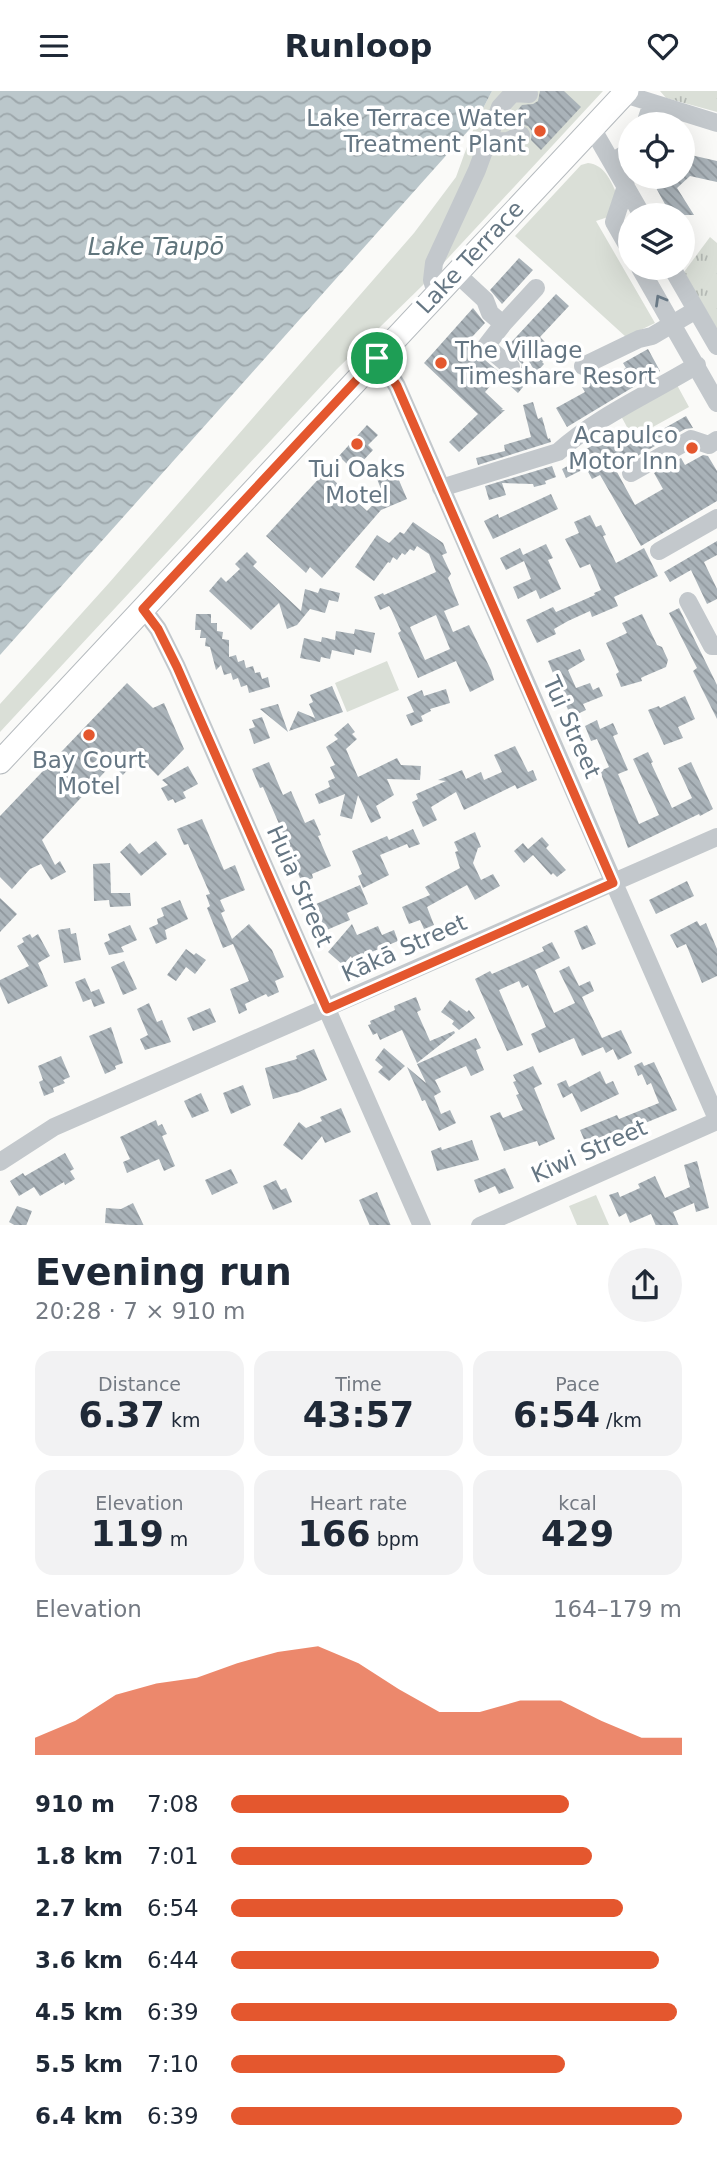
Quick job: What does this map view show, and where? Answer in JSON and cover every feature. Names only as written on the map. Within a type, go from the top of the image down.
[{"type":"main road","name":"Lake Terrace","points":[[0,762],[625,92]]},
{"type":"street","points":[[436,293],[432,280],[434,263],[477,170],[495,118],[507,97],[517,92],[529,93]]},
{"type":"street","points":[[625,92],[717,123]]},
{"type":"street","points":[[649,112],[652,103]]},
{"type":"street","points":[[592,128],[618,172]]},
{"type":"street","points":[[488,142],[508,141],[521,135]]},
{"type":"street","points":[[612,162],[618,158]]},
{"type":"street","points":[[618,210],[614,222],[618,229]]},
{"type":"street","points":[[456,273],[485,300],[490,313],[503,324]]},
{"type":"street","points":[[647,280],[717,403]]},
{"type":"street","points":[[679,280],[717,346]]},
{"type":"street","points":[[511,367],[486,346],[536,288]]},
{"type":"street","points":[[583,366],[674,324],[696,310]]},
{"type":"street","name":"Tui Street","points":[[377,358],[397,386],[717,1120]]},
{"type":"street","points":[[441,488],[558,452],[569,442],[696,365]]},
{"type":"street","points":[[631,473],[691,439],[709,445],[717,440]]},
{"type":"street","points":[[659,551],[717,518]]},
{"type":"street","points":[[688,601],[712,646],[717,646]]},
{"type":"street","name":"Huia Street","points":[[143,609],[158,629],[177,667],[422,1225]]},
{"type":"street","name":"Kākā Street","points":[[0,1161],[54,1127],[717,837]]},
{"type":"street","name":"Kiwi Street","points":[[482,1225],[717,1120]]},
{"type":"green space","points":[[492,91],[603,91],[423,285],[337,369],[0,732],[0,704],[414,233],[456,177],[476,122]]},
{"type":"green space","points":[[660,91],[717,91],[717,112],[666,98]]},
{"type":"green space","points":[[594,164],[603,170],[617,194],[608,217],[596,221],[618,259],[618,280],[630,280],[655,323],[626,337],[515,236],[581,165]]},
{"type":"green space","points":[[710,237],[717,243],[717,329],[689,280],[695,280],[695,257]]},
{"type":"green space","points":[[677,385],[689,407],[633,438],[621,416]]},
{"type":"green space","points":[[387,661],[399,690],[347,712],[335,683]]},
{"type":"green space","points":[[596,1195],[609,1225],[577,1225],[569,1206]]},
{"type":"water","name":"Lake Taupō","points":[[0,91],[492,91],[476,122],[0,655]]},
{"type":"building","name":"Lake Terrace Water Treatment Plant","points":[[540,91],[564,91],[581,107],[541,150],[531,140],[532,131],[528,126],[515,125],[509,120],[522,105],[538,101]]},
{"type":"building","points":[[695,156],[717,161],[717,182],[695,177]]},
{"type":"building","points":[[657,189],[678,189],[686,203],[664,203]]},
{"type":"building","points":[[519,258],[533,270],[502,304],[490,290]]},
{"type":"building","points":[[556,294],[569,306],[540,337],[549,346],[547,349],[551,353],[536,373],[519,345],[528,381],[518,393],[499,376],[485,392],[503,409],[501,410],[505,410],[459,452],[449,442],[478,414],[424,363],[473,308],[485,323],[472,337],[475,340],[472,345],[479,355],[504,376],[515,377],[520,374],[522,364],[506,348]]},
{"type":"building","points":[[648,349],[660,371],[567,427],[556,408],[585,392],[582,387],[594,381],[596,385],[626,368],[623,363]]},
{"type":"building","points":[[533,402],[538,419],[542,417],[551,442],[478,465],[476,458],[505,451],[504,445],[531,437],[523,405]]},
{"type":"building","points":[[686,416],[693,428],[685,429],[625,463],[617,472],[635,505],[663,489],[654,473],[681,458],[685,465],[703,455],[708,456],[717,471],[717,501],[641,546],[600,475],[592,479],[586,468],[566,478],[562,469],[586,456],[583,451],[622,428],[633,446]]},
{"type":"building","points":[[367,425],[378,435],[368,445],[373,450],[360,464],[355,459],[349,466],[339,456]]},
{"type":"building","points":[[386,464],[394,480],[398,478],[407,499],[381,510],[322,578],[310,567],[306,573],[266,536],[325,472],[367,511],[383,494],[373,469]]},
{"type":"building","points":[[552,466],[556,477],[545,481],[546,484],[534,487],[533,484],[502,483],[506,495],[489,500],[485,486]]},
{"type":"building","points":[[551,494],[558,509],[493,539],[484,521],[498,514],[499,518]]},
{"type":"building","points":[[590,515],[596,527],[601,525],[606,535],[603,536],[616,563],[644,548],[658,576],[614,597],[618,606],[592,617],[590,611],[568,621],[554,629],[556,634],[537,643],[526,620],[553,607],[556,612],[601,590],[590,564],[580,568],[565,539],[579,533],[574,522]]},
{"type":"building","points":[[413,522],[443,543],[447,553],[442,555],[451,574],[448,578],[459,605],[444,611],[453,632],[469,625],[494,680],[470,692],[456,661],[418,678],[398,633],[401,631],[391,609],[389,606],[380,610],[374,597],[436,572],[429,554],[417,546],[414,551],[410,549],[405,555],[402,553],[397,560],[393,557],[374,581],[355,567],[377,535],[389,543],[400,532],[404,534]],"holes":[[[436,615],[450,649],[425,660],[410,627]]]},
{"type":"building","points":[[717,541],[717,555],[704,562],[717,589],[717,599],[707,604],[691,570],[670,582],[664,572]]},
{"type":"building","points":[[546,544],[553,558],[548,560],[561,589],[540,599],[536,590],[518,599],[513,587],[531,579],[524,561],[506,570],[500,558],[520,548],[523,555]]},
{"type":"building","points":[[247,552],[257,562],[253,566],[301,611],[305,589],[318,593],[320,588],[340,593],[338,602],[329,600],[325,613],[310,609],[297,625],[287,629],[279,603],[251,630],[209,591],[221,577],[226,582],[240,569],[235,564]]},
{"type":"building","points":[[679,608],[717,685],[717,719],[693,671],[697,668],[669,613]]},
{"type":"building","points":[[196,614],[211,614],[211,623],[217,623],[217,631],[223,632],[222,639],[229,640],[229,657],[236,655],[238,662],[244,660],[246,668],[253,666],[255,673],[260,672],[262,679],[268,677],[270,687],[249,693],[247,685],[241,687],[238,678],[233,680],[231,673],[224,675],[221,665],[216,670],[210,647],[205,646],[206,638],[200,638],[201,630],[195,630]]},
{"type":"building","points":[[642,614],[657,645],[662,647],[668,660],[666,667],[641,678],[642,681],[621,687],[616,674],[619,672],[606,643],[627,633],[622,623]]},
{"type":"building","points":[[355,629],[375,633],[371,653],[355,649],[354,655],[332,650],[330,659],[321,657],[320,662],[300,658],[304,638],[321,642],[322,637],[335,640],[336,631],[354,634]]},
{"type":"building","points":[[580,649],[585,660],[568,670],[576,688],[590,683],[593,690],[599,687],[603,696],[583,704],[586,710],[571,717],[548,661]]},
{"type":"building","points":[[127,683],[153,708],[164,703],[184,749],[158,776],[139,757],[123,775],[112,764],[42,840],[55,865],[60,861],[66,872],[51,880],[41,864],[30,869],[12,889],[0,877],[0,816]]},
{"type":"building","points":[[332,686],[343,712],[289,731],[298,711],[315,718],[309,704],[313,702],[310,695]]},
{"type":"building","points":[[446,689],[450,703],[430,709],[431,711],[421,716],[423,721],[411,726],[406,715],[414,712],[407,697],[422,690],[424,696]]},
{"type":"building","points":[[685,696],[695,719],[678,727],[683,738],[664,745],[648,710],[659,706],[660,708]]},
{"type":"building","points":[[278,704],[288,732],[260,709]]},
{"type":"building","points":[[262,717],[270,738],[254,744],[249,729],[255,727],[252,720]]},
{"type":"building","points":[[597,720],[600,729],[613,723],[618,734],[613,736],[628,770],[618,774],[639,824],[659,815],[633,759],[648,752],[672,808],[692,798],[678,768],[691,762],[713,809],[628,848],[600,771],[609,767],[597,739],[591,741],[585,726]]},
{"type":"building","points":[[348,723],[357,739],[346,749],[358,777],[397,758],[401,765],[421,766],[420,780],[387,779],[394,795],[376,806],[381,818],[371,823],[358,795],[352,819],[340,816],[345,794],[319,804],[315,794],[330,787],[328,781],[335,778],[330,767],[335,765],[326,747],[338,739],[334,735]]},
{"type":"building","points":[[515,746],[528,772],[533,770],[537,780],[517,789],[515,785],[464,810],[456,792],[431,807],[437,820],[423,827],[412,802],[418,799],[416,794],[446,781],[438,780],[462,770],[466,779],[481,772],[484,780],[502,772],[494,755]]},
{"type":"building","points":[[269,762],[283,795],[291,791],[305,823],[314,819],[331,866],[312,874],[313,878],[302,883],[288,849],[285,850],[279,835],[283,833],[263,787],[260,788],[252,769]]},
{"type":"building","points":[[188,766],[198,784],[183,792],[186,798],[175,803],[173,799],[168,801],[161,788],[168,785],[162,780]]},
{"type":"building","points":[[202,819],[224,870],[235,865],[245,890],[220,900],[225,911],[221,913],[232,939],[249,924],[272,950],[284,977],[275,981],[279,992],[268,997],[266,994],[245,1004],[247,1010],[239,1014],[230,989],[249,981],[233,944],[223,948],[207,908],[210,906],[206,895],[210,894],[188,844],[184,845],[177,829]]},
{"type":"building","points":[[413,829],[420,844],[409,848],[407,844],[380,855],[389,875],[363,888],[358,876],[362,874],[352,851],[387,836],[389,840]]},
{"type":"building","points":[[475,832],[481,847],[478,848],[473,863],[481,880],[493,874],[500,886],[475,900],[467,885],[427,907],[434,925],[424,929],[420,920],[409,924],[402,907],[430,895],[425,887],[460,868],[454,842]]},
{"type":"building","points":[[542,837],[549,845],[546,848],[566,870],[557,877],[553,873],[551,875],[533,855],[524,863],[514,851],[523,843],[528,849]]},
{"type":"building","points":[[156,841],[167,854],[141,876],[120,852],[130,843],[139,854]]},
{"type":"building","points":[[110,863],[111,893],[130,893],[131,906],[110,907],[109,900],[94,901],[93,864]]},
{"type":"building","points":[[687,881],[694,896],[656,914],[649,900]]},
{"type":"building","points":[[360,885],[368,904],[347,913],[350,920],[322,932],[309,907]]},
{"type":"building","points":[[0,898],[17,914],[0,932]]},
{"type":"building","points":[[180,900],[188,919],[165,930],[167,939],[156,944],[149,928],[158,924],[157,919],[164,916],[161,908]]},
{"type":"building","points":[[697,921],[700,926],[706,923],[717,949],[717,976],[702,983],[686,944],[677,948],[670,935]]},
{"type":"building","points":[[352,924],[357,935],[378,926],[382,935],[394,930],[398,941],[362,956],[367,968],[357,972],[351,956],[343,965],[328,952]]},
{"type":"building","points":[[130,925],[137,940],[121,947],[124,952],[109,955],[104,943],[110,940],[108,934]]},
{"type":"building","points":[[587,925],[596,944],[582,950],[574,931]]},
{"type":"building","points":[[70,928],[71,934],[76,933],[81,960],[64,963],[58,930]]},
{"type":"building","points":[[30,934],[32,938],[38,934],[50,956],[38,963],[48,986],[8,1004],[0,980],[29,966],[17,946],[24,942],[22,938]]},
{"type":"building","points":[[552,942],[560,958],[535,970],[554,1013],[575,1003],[559,971],[569,966],[579,986],[590,981],[594,991],[582,997],[602,1038],[621,1030],[632,1053],[618,1060],[613,1049],[606,1053],[603,1047],[582,1056],[574,1038],[539,1053],[531,1034],[546,1027],[528,985],[522,988],[519,981],[499,990],[523,1045],[507,1051],[475,979],[544,951],[542,947]]},
{"type":"building","points":[[186,949],[206,960],[195,974],[186,967],[176,981],[167,975]]},
{"type":"building","points":[[124,961],[137,989],[123,995],[111,967]]},
{"type":"building","points":[[85,978],[91,992],[99,989],[105,1003],[94,1007],[91,999],[83,1002],[75,982]]},
{"type":"building","points":[[416,997],[421,1010],[417,1012],[430,1041],[454,1031],[455,1033],[417,1063],[402,1030],[380,1040],[377,1033],[373,1035],[368,1025],[371,1024],[370,1021],[395,1010],[394,1006]]},
{"type":"building","points":[[450,1000],[467,1012],[469,1010],[475,1018],[459,1030],[452,1024],[454,1021],[441,1012]]},
{"type":"building","points":[[149,1003],[157,1022],[162,1020],[171,1042],[145,1050],[140,1039],[148,1035],[137,1009]]},
{"type":"building","points":[[210,1008],[216,1022],[193,1031],[187,1018]]},
{"type":"building","points":[[111,1027],[123,1063],[105,1074],[89,1036]]},
{"type":"building","points":[[476,1038],[481,1048],[476,1050],[484,1070],[471,1076],[466,1066],[435,1080],[441,1092],[434,1096],[441,1114],[450,1110],[456,1123],[439,1131],[407,1067],[426,1083],[417,1064]]},
{"type":"building","points":[[384,1048],[405,1066],[389,1081],[378,1072],[383,1067],[375,1060]]},
{"type":"building","points":[[314,1049],[327,1080],[273,1099],[265,1068],[297,1059],[296,1056]]},
{"type":"building","points":[[61,1056],[70,1077],[63,1080],[65,1083],[53,1088],[54,1092],[44,1096],[39,1082],[43,1080],[38,1066]]},
{"type":"building","points":[[642,1062],[644,1066],[654,1062],[677,1110],[596,1143],[594,1140],[586,1144],[580,1130],[617,1115],[619,1119],[659,1103],[651,1083],[647,1085],[642,1074],[638,1076],[634,1066]]},
{"type":"building","points":[[533,1066],[542,1084],[534,1088],[555,1139],[539,1146],[537,1141],[504,1151],[490,1116],[500,1112],[503,1118],[523,1110],[516,1095],[519,1094],[513,1082],[516,1081],[513,1075]]},
{"type":"building","points":[[600,1071],[606,1084],[613,1081],[619,1094],[581,1112],[572,1093],[563,1098],[557,1084],[566,1080],[569,1087]]},
{"type":"building","points":[[243,1085],[251,1105],[231,1114],[223,1093]]},
{"type":"building","points":[[201,1093],[209,1111],[192,1118],[184,1101]]},
{"type":"building","points":[[341,1108],[351,1132],[325,1143],[322,1136],[302,1160],[283,1145],[299,1122],[306,1128],[322,1121],[320,1117]]},
{"type":"building","points":[[156,1120],[158,1126],[162,1124],[167,1134],[162,1136],[175,1166],[164,1171],[159,1159],[127,1173],[123,1162],[130,1159],[120,1137]]},
{"type":"building","points":[[472,1140],[479,1160],[437,1171],[431,1151]]},
{"type":"building","points":[[65,1153],[74,1169],[70,1171],[75,1179],[65,1185],[64,1182],[40,1196],[34,1187],[19,1196],[10,1181],[23,1173],[25,1176]]},
{"type":"building","points":[[697,1161],[709,1208],[696,1212],[694,1203],[673,1212],[679,1225],[656,1225],[651,1214],[630,1223],[626,1213],[619,1217],[609,1195],[618,1192],[620,1197],[640,1188],[638,1184],[655,1176],[665,1198],[690,1187],[684,1165]]},
{"type":"building","points":[[505,1168],[514,1188],[499,1194],[495,1186],[479,1193],[474,1180]]},
{"type":"building","points":[[231,1169],[238,1183],[212,1195],[205,1180]]},
{"type":"building","points":[[276,1180],[281,1190],[286,1188],[292,1202],[273,1210],[263,1186]]},
{"type":"building","points":[[377,1192],[391,1225],[370,1225],[359,1200]]},
{"type":"building","points":[[133,1203],[144,1225],[105,1223],[106,1208],[121,1209]]},
{"type":"building","points":[[17,1206],[32,1211],[26,1225],[9,1222]]},
{"type":"place","name":"Lake Terrace Water Treatment Plant","points":[[540,131]]},
{"type":"place","name":"The Village Timeshare Resort","points":[[441,363]]},
{"type":"place","name":"Tui Oaks Motel","points":[[357,444]]},
{"type":"place","name":"Acapulco Motor Inn","points":[[692,448]]},
{"type":"place","name":"Bay Court Motel","points":[[89,735]]},
{"type":"route","points":[[377,358],[397,386],[613,883],[327,1009],[177,667],[151,617],[143,609],[377,358]]}]
